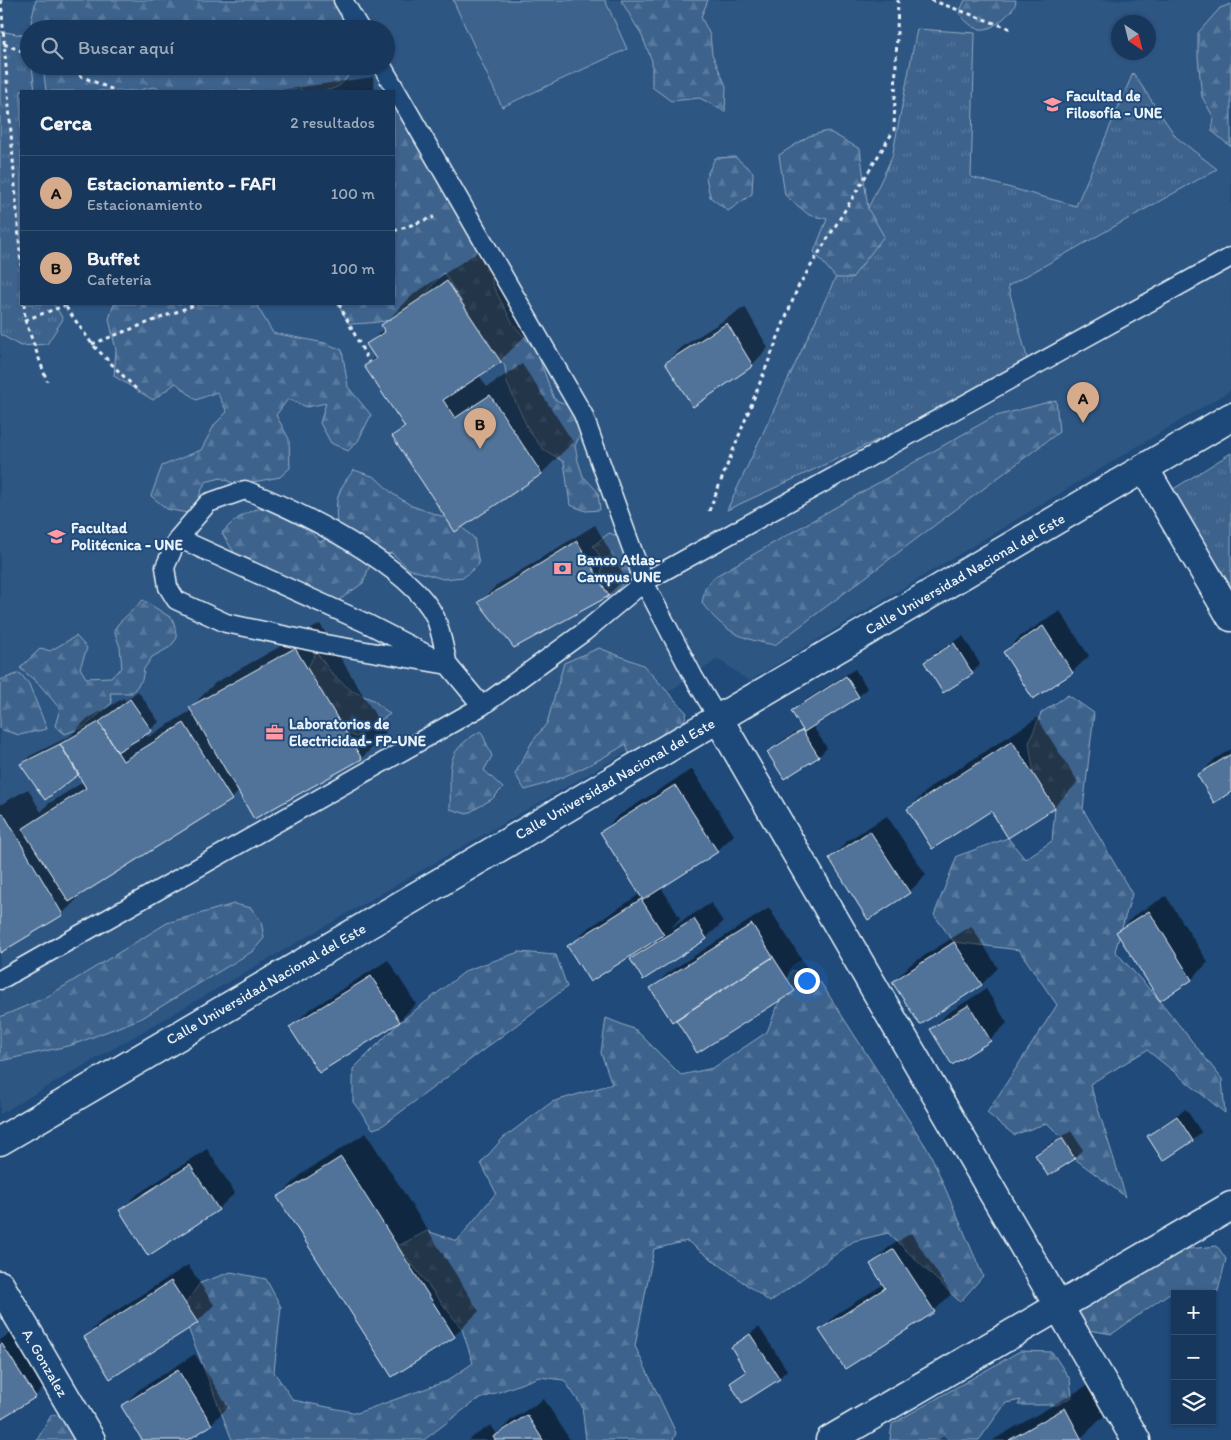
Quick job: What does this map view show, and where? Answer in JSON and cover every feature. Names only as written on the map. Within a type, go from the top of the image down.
[{"type":"street","name":"Calle Universidad Nacional del Este","points":[[0,1141],[1231,417]]},
{"type":"street","points":[[1144,468],[1231,617]]},
{"type":"street","points":[[718,718],[1136,1440]]},
{"type":"street","points":[[830,1440],[1231,1206]]},
{"type":"street","name":"A. Gonzalez","points":[[0,1286],[91,1440]]},
{"type":"lane","points":[[343,0],[355,20]]},
{"type":"lane","points":[[387,75],[583,414],[644,582],[692,676],[718,718]]},
{"type":"lane","points":[[0,980],[482,706],[584,632],[644,582],[1231,257]]},
{"type":"lane","points":[[245,490],[284,505],[383,562],[420,595],[435,617],[448,665],[325,644],[226,623],[176,600],[168,587],[165,567],[178,538],[208,503],[245,490]]},
{"type":"lane","points":[[178,538],[368,624],[448,665],[482,706]]},
{"type":"path","points":[[2,0],[20,253]]},
{"type":"path","points":[[691,556],[798,287],[894,130],[898,0]]},
{"type":"path","points":[[932,0],[1011,29]]},
{"type":"path","points":[[4,44],[20,50]]},
{"type":"path","points":[[78,75],[114,90]]},
{"type":"path","points":[[395,231],[463,207]]},
{"type":"path","points":[[24,305],[25,320],[47,381]]},
{"type":"path","points":[[25,320],[68,305],[92,344],[139,392]]},
{"type":"path","points":[[92,344],[194,305]]},
{"type":"path","points":[[340,305],[369,362]]},
{"type":"shaded area","points":[[0,0],[1231,0],[1231,390],[749,681],[718,659],[668,692],[668,728],[0,1114]]},
{"type":"green space","points":[[36,0],[349,0],[352,20],[31,20]]},
{"type":"green space","points":[[453,0],[605,0],[627,49],[502,107]]},
{"type":"green space","points":[[621,0],[708,0],[701,17],[710,35],[712,54],[726,86],[725,112],[700,98],[671,101],[652,87],[652,61],[642,36]]},
{"type":"green space","points":[[965,0],[1016,0],[1013,8],[1004,18],[991,27],[980,29],[970,24],[959,13]]},
{"type":"green space","points":[[1231,4],[1231,147],[1212,131],[1214,118],[1202,97],[1198,33],[1220,8]]},
{"type":"green space","points":[[917,29],[975,33],[971,177],[1076,206],[1133,73],[1176,137],[1217,169],[1008,286],[1030,369],[727,510],[892,157]]},
{"type":"green space","points":[[0,31],[20,35],[20,75],[33,75],[35,90],[20,90],[20,305],[55,305],[63,319],[47,344],[20,346],[0,334]]},
{"type":"green space","points":[[44,75],[348,75],[339,86],[326,90],[162,90],[154,87],[140,90],[46,90]]},
{"type":"green space","points":[[395,105],[486,256],[493,286],[513,324],[537,352],[554,399],[565,404],[578,418],[582,430],[575,446],[578,461],[583,476],[598,492],[600,510],[586,511],[570,505],[564,462],[543,449],[529,431],[507,383],[505,366],[496,356],[444,273],[436,280],[416,306],[402,316],[384,321],[349,324],[339,305],[395,305]]},
{"type":"green space","points":[[828,131],[860,149],[868,209],[884,236],[852,278],[836,278],[814,252],[827,219],[809,215],[785,195],[779,155],[809,136]]},
{"type":"green space","points":[[735,157],[753,172],[752,194],[728,211],[710,197],[706,177],[715,158]]},
{"type":"green space","points":[[114,305],[258,305],[257,306],[273,333],[325,343],[342,350],[348,387],[371,415],[358,441],[348,451],[331,443],[320,423],[326,403],[307,407],[288,399],[276,415],[289,439],[290,468],[280,477],[237,485],[221,478],[205,482],[192,514],[167,509],[151,496],[162,466],[201,450],[215,424],[227,412],[217,392],[196,400],[176,383],[153,400],[114,376],[116,350],[109,319]]},
{"type":"green space","points":[[1056,400],[1059,432],[775,645],[752,640],[734,633],[718,621],[702,603],[705,589],[714,577],[993,417]]},
{"type":"green space","points":[[1231,453],[1231,609],[1162,496]]},
{"type":"green space","points":[[354,470],[375,477],[393,494],[412,506],[455,521],[474,538],[479,564],[464,577],[443,579],[409,569],[392,553],[373,557],[363,583],[328,608],[278,583],[260,587],[250,578],[222,533],[245,514],[263,508],[272,508],[282,510],[291,515],[303,524],[320,542],[338,533],[337,499],[347,478]]},
{"type":"green space","points":[[609,533],[618,536],[630,573],[610,601],[597,590],[602,567],[600,557],[593,546]]},
{"type":"green space","points":[[143,600],[173,619],[177,638],[170,647],[152,657],[144,669],[142,680],[132,693],[110,693],[112,703],[84,727],[65,734],[55,726],[60,709],[40,685],[20,668],[41,648],[50,651],[76,636],[87,648],[80,668],[86,678],[111,677],[122,668],[120,647],[114,630]]},
{"type":"green space","points":[[599,648],[643,665],[687,713],[682,727],[631,760],[626,744],[577,771],[525,790],[515,774],[532,742],[547,723],[564,663]]},
{"type":"green space","points":[[316,652],[333,675],[352,691],[373,700],[390,714],[356,737],[336,727],[304,675]]},
{"type":"green space","points":[[20,673],[29,684],[47,729],[19,735],[0,729],[0,680]]},
{"type":"green space","points":[[1068,695],[1094,713],[1083,809],[1132,894],[1115,951],[1160,1001],[1222,1079],[1225,1113],[1147,1050],[1090,1084],[1126,1197],[1075,1159],[1062,1138],[1047,1123],[1014,1135],[987,1113],[1057,1005],[1019,950],[954,942],[934,915],[957,856],[1008,838],[1025,859],[1052,841],[1055,808],[1034,775],[1029,743],[1041,713]]},
{"type":"green space","points":[[481,731],[492,756],[484,770],[503,788],[492,799],[467,814],[450,809],[451,763],[460,747],[468,739]]},
{"type":"green space","points":[[234,904],[251,908],[261,921],[264,938],[253,951],[142,1018],[72,1045],[0,1061],[0,1017],[45,998],[167,923]]},
{"type":"green space","points":[[519,952],[556,955],[567,987],[382,1126],[373,1129],[353,1102],[353,1069],[400,1022],[467,970]]},
{"type":"green space","points":[[792,970],[821,983],[930,1153],[983,1276],[960,1302],[888,1233],[854,1241],[770,1302],[687,1241],[654,1249],[635,1346],[676,1433],[673,1440],[586,1440],[582,1406],[564,1380],[539,1377],[475,1401],[424,1440],[232,1440],[181,1310],[200,1283],[231,1272],[266,1279],[281,1307],[274,1372],[293,1400],[357,1413],[447,1381],[473,1363],[462,1329],[398,1246],[427,1231],[457,1241],[496,1193],[481,1163],[503,1138],[552,1102],[612,1084],[601,1053],[606,1018],[636,1030],[681,1075],[713,1068],[767,1032]]},
{"type":"green space","points":[[1217,1246],[1226,1259],[1218,1291],[1171,1290],[1171,1294],[1168,1294],[1112,1334],[1082,1329],[1073,1315],[1169,1251]]},
{"type":"green space","points":[[1020,1351],[1052,1352],[1070,1379],[1072,1397],[1057,1405],[1018,1405],[1021,1400],[1006,1403],[979,1440],[890,1440],[892,1424]]},
{"type":"green space","points":[[52,1414],[83,1422],[91,1440],[37,1440]]},
{"type":"building","points":[[447,281],[501,362],[443,400],[455,418],[490,395],[542,474],[455,532],[392,436],[405,427],[364,366],[376,359],[366,344],[385,332],[381,325]]},
{"type":"building","points":[[727,323],[753,366],[693,407],[665,363]]},
{"type":"building","name":"Banco Atlas- Campus UNE","points":[[577,541],[609,596],[514,648],[478,602]]},
{"type":"building","points":[[1043,626],[1073,673],[1033,699],[1003,652]]},
{"type":"building","points":[[954,643],[973,674],[943,693],[924,662]]},
{"type":"building","name":"Laboratorios de Electricidad- FP-UNE","points":[[295,648],[362,759],[254,819],[189,707]]},
{"type":"building","points":[[846,676],[859,697],[804,732],[791,711]]},
{"type":"building","points":[[130,699],[152,731],[117,752],[99,722]]},
{"type":"building","points":[[99,722],[123,761],[184,723],[232,800],[69,902],[22,829],[86,788],[60,744]]},
{"type":"building","points":[[802,730],[819,757],[784,779],[767,752]]},
{"type":"building","points":[[1012,741],[1055,808],[1008,838],[991,811],[932,849],[907,809]]},
{"type":"building","points":[[60,744],[79,774],[45,800],[20,764]]},
{"type":"building","points":[[1231,754],[1231,792],[1214,803],[1197,775]]},
{"type":"building","points":[[675,785],[718,852],[643,900],[600,832]]},
{"type":"building","points":[[3,813],[63,915],[0,953],[0,814]]},
{"type":"building","points":[[870,831],[910,893],[868,920],[829,858]]},
{"type":"building","points":[[641,899],[664,935],[590,982],[567,946]]},
{"type":"building","points":[[1149,911],[1192,980],[1160,1001],[1116,932]]},
{"type":"building","points":[[694,919],[707,939],[643,980],[630,959]]},
{"type":"building","points":[[752,924],[773,957],[672,1022],[650,988]]},
{"type":"building","points":[[954,942],[982,985],[920,1025],[892,982]]},
{"type":"building","points":[[773,957],[795,991],[697,1053],[676,1020]]},
{"type":"building","points":[[371,976],[400,1022],[319,1073],[289,1027]]},
{"type":"building","points":[[969,1005],[991,1041],[952,1065],[930,1029]]},
{"type":"building","points":[[1177,1116],[1193,1141],[1163,1161],[1147,1136]]},
{"type":"building","points":[[1062,1138],[1075,1159],[1048,1176],[1035,1155]]},
{"type":"building","points":[[341,1157],[455,1337],[392,1377],[277,1197]]},
{"type":"building","points":[[190,1165],[219,1210],[148,1256],[119,1210]]},
{"type":"building","points":[[894,1249],[935,1312],[845,1369],[819,1330],[885,1288],[870,1264]]},
{"type":"building","points":[[171,1281],[198,1323],[110,1379],[84,1337]]},
{"type":"building","points":[[750,1334],[780,1379],[742,1403],[730,1383],[746,1372],[731,1347]]},
{"type":"building","points":[[2,1344],[36,1397],[0,1419],[0,1345]]},
{"type":"building","points":[[178,1370],[212,1425],[188,1440],[142,1440],[121,1406]]},
{"type":"building","points":[[1065,1408],[1082,1440],[1009,1440]]},
{"type":"building","points":[[527,1415],[543,1440],[495,1440],[493,1437]]},
{"type":"place","name":"Facultad de Filosofía - UNE","points":[[1052,105]]},
{"type":"place","name":"Estacionamiento - FAFI","points":[[1083,423]]},
{"type":"place","name":"Buffet","points":[[480,449]]},
{"type":"place","name":"Facultad Politécnica - UNE","points":[[57,537]]},
{"type":"place","name":"Banco Atlas- Campus UNE","points":[[563,569]]},
{"type":"place","name":"Laboratorios de Electricidad- FP-UNE","points":[[275,733]]}]
